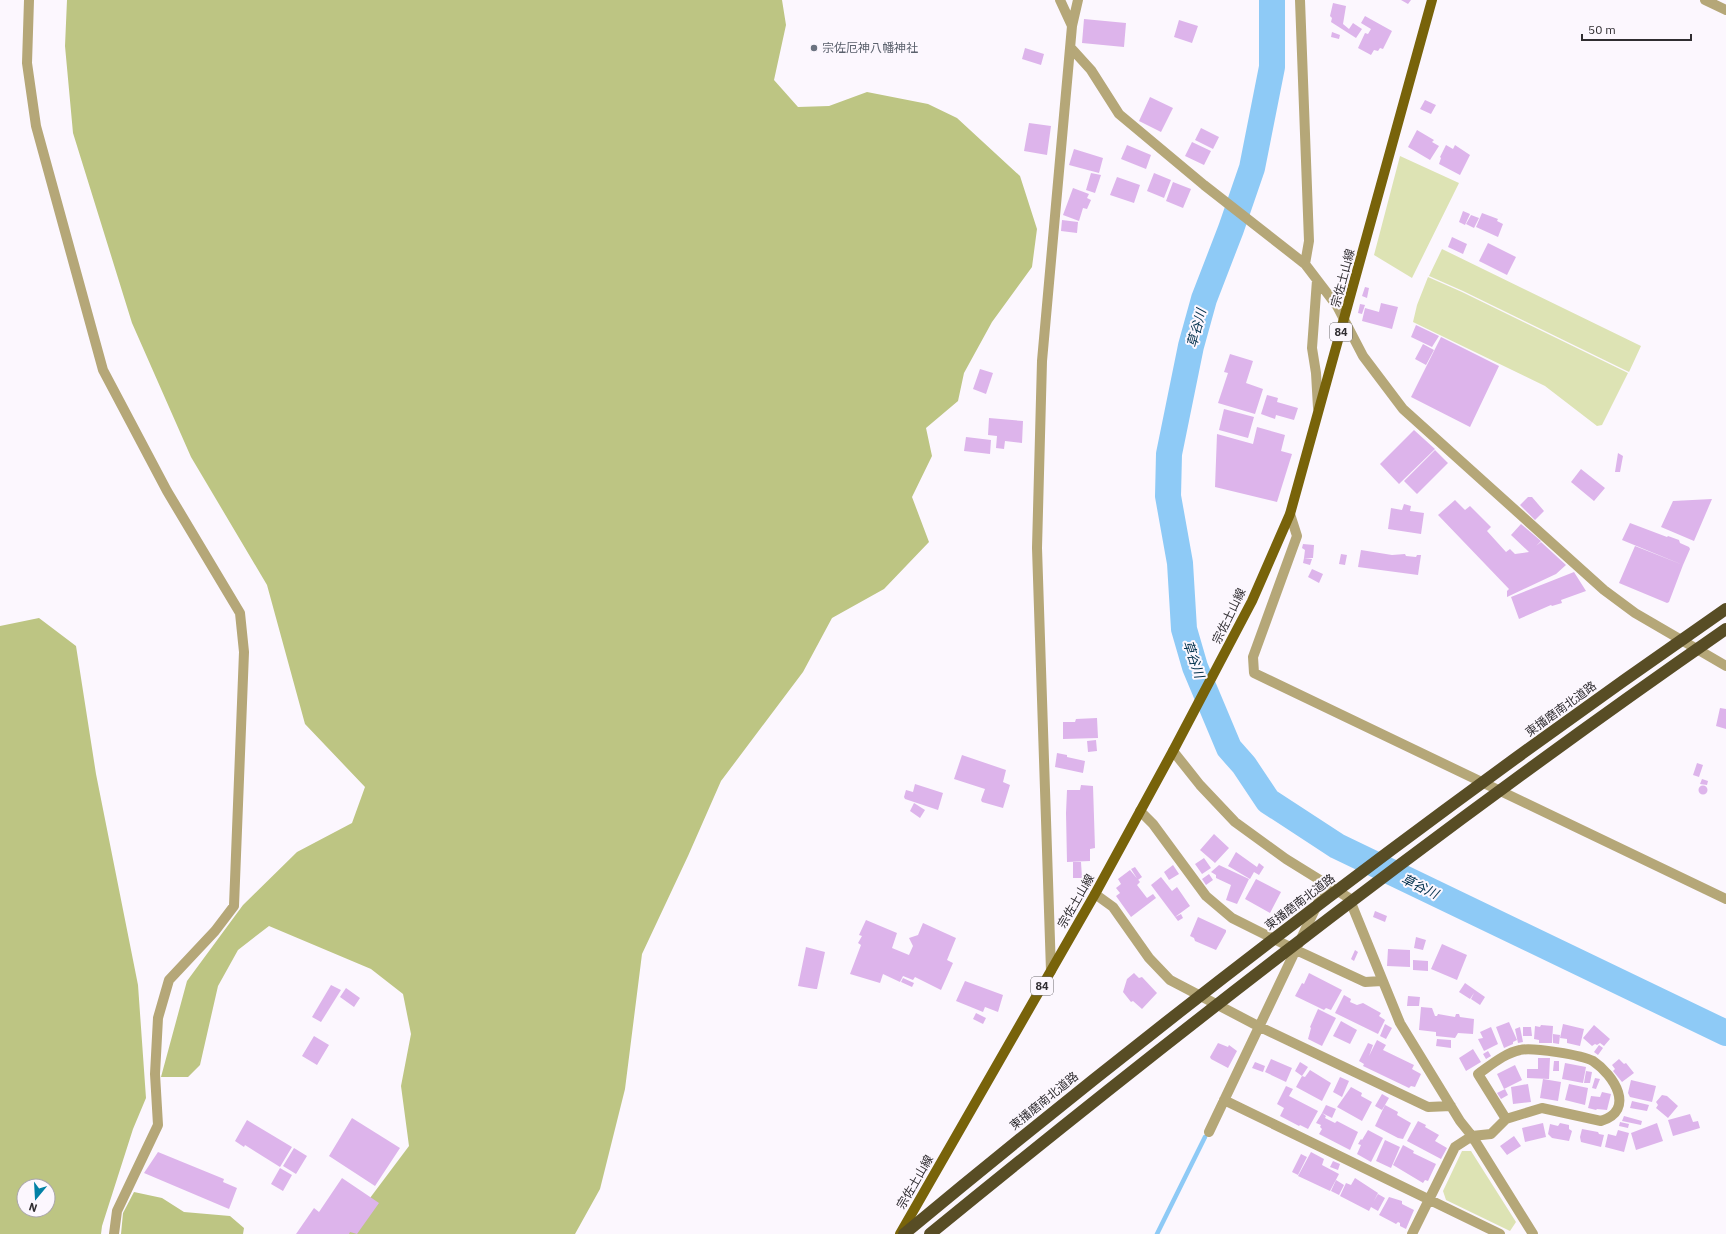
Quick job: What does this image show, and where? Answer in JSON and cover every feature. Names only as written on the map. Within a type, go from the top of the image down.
[{"type":"highway","name":"東播磨南北道路","points":[[904,1234],[1098,1076],[1316,907],[1565,722],[1726,609]]},
{"type":"highway","points":[[930,1234],[1103,1094],[1337,911],[1561,746],[1726,629]]},
{"type":"main road","name":"宗佐土山線","points":[[900,1234],[1095,894],[1173,751],[1252,601],[1290,514],[1432,0]]},
{"type":"street","points":[[29,0],[27,63],[36,126],[103,370],[167,490],[240,614],[244,652],[234,906],[215,931],[169,980],[158,1018],[155,1074],[158,1125],[118,1211],[114,1234]]},
{"type":"street","points":[[1060,0],[1072,26]]},
{"type":"street","points":[[1051,971],[1037,548],[1042,361],[1072,26],[1078,0]]},
{"type":"street","points":[[1300,0],[1309,241],[1305,264]]},
{"type":"street","points":[[1705,0],[1726,10]]},
{"type":"street","points":[[1071,48],[1091,70],[1119,114],[1204,185],[1305,264],[1345,319],[1363,356],[1403,409],[1604,590],[1635,612],[1726,666]]},
{"type":"street","points":[[1317,280],[1312,348],[1316,373],[1319,412]]},
{"type":"street","points":[[1290,514],[1297,536],[1253,657],[1254,673],[1726,899]]},
{"type":"street","points":[[1173,751],[1200,784],[1235,822],[1286,859],[1349,898],[1400,1022],[1460,1121],[1472,1136],[1533,1234]]},
{"type":"street","points":[[1140,811],[1153,824],[1206,896],[1232,918],[1365,982],[1382,981]]},
{"type":"street","points":[[1209,1132],[1258,1026],[1327,884]]},
{"type":"street","points":[[1095,894],[1113,907],[1149,958],[1170,980],[1258,1026],[1428,1107],[1451,1106]]},
{"type":"street","points":[[1412,1234],[1455,1147],[1472,1136],[1491,1134],[1506,1119],[1542,1108],[1601,1121],[1609,1119],[1616,1114],[1620,1105],[1620,1096],[1609,1076],[1593,1061],[1571,1054],[1521,1050],[1504,1056],[1478,1074],[1506,1119]]},
{"type":"street","points":[[1224,1100],[1500,1234]]},
{"type":"green space","points":[[67,0],[782,0],[786,25],[774,80],[798,107],[829,106],[867,92],[928,104],[957,118],[1020,176],[1037,229],[1032,267],[992,322],[964,373],[958,401],[926,428],[932,456],[912,497],[929,542],[884,589],[832,618],[803,672],[721,781],[642,954],[625,1089],[600,1189],[575,1234],[343,1234],[409,1146],[401,1086],[411,1034],[403,994],[371,969],[269,926],[238,950],[218,986],[200,1065],[188,1077],[161,1077],[187,981],[243,905],[297,852],[352,823],[365,787],[305,724],[267,585],[191,457],[132,323],[73,133],[65,46]]},
{"type":"green space","points":[[1400,156],[1459,183],[1412,278],[1374,255]]},
{"type":"green space","points":[[1442,249],[1641,346],[1629,372],[1429,276]]},
{"type":"green space","points":[[1428,277],[1628,373],[1602,425],[1597,426],[1545,386],[1413,322],[1417,305]]},
{"type":"green space","points":[[39,618],[76,646],[96,774],[138,985],[146,1098],[133,1129],[102,1226],[101,1234],[0,1234],[0,626]]},
{"type":"green space","points":[[1462,1151],[1471,1151],[1516,1222],[1510,1231],[1446,1200],[1443,1191]]},
{"type":"green space","points":[[134,1192],[162,1198],[184,1212],[230,1216],[244,1228],[243,1234],[121,1234],[123,1213]]},
{"type":"building","points":[[1401,0],[1411,0],[1408,4]]},
{"type":"building","points":[[1333,3],[1346,6],[1343,24],[1349,29],[1353,23],[1362,29],[1356,38],[1331,22],[1332,18],[1330,16]]},
{"type":"building","points":[[1365,16],[1392,31],[1383,49],[1380,48],[1378,51],[1374,50],[1371,55],[1358,48],[1365,33],[1368,34],[1371,29],[1361,23]]},
{"type":"building","points":[[1084,19],[1126,23],[1124,47],[1082,43]]},
{"type":"building","points":[[1179,20],[1198,26],[1192,43],[1174,37]]},
{"type":"building","points":[[1332,32],[1340,35],[1339,39],[1331,37]]},
{"type":"building","points":[[1025,48],[1044,54],[1041,65],[1022,59]]},
{"type":"building","points":[[1150,97],[1173,108],[1161,132],[1139,121]]},
{"type":"building","points":[[1425,100],[1436,105],[1431,114],[1420,109]]},
{"type":"building","points":[[1029,123],[1051,126],[1047,155],[1024,151]]},
{"type":"building","points":[[1201,128],[1219,137],[1213,149],[1195,140]]},
{"type":"building","points":[[1417,130],[1434,140],[1432,142],[1439,146],[1430,160],[1408,147]]},
{"type":"building","points":[[1192,142],[1211,151],[1204,165],[1185,156]]},
{"type":"building","points":[[1127,145],[1151,155],[1146,169],[1121,159]]},
{"type":"building","points":[[1446,145],[1453,149],[1455,145],[1470,155],[1460,175],[1439,164],[1440,157]]},
{"type":"building","points":[[1074,149],[1103,158],[1099,173],[1069,165]]},
{"type":"building","points":[[1091,173],[1101,175],[1095,193],[1086,190]]},
{"type":"building","points":[[1154,173],[1171,180],[1164,198],[1147,191]]},
{"type":"building","points":[[1117,177],[1140,185],[1134,203],[1110,195]]},
{"type":"building","points":[[1173,182],[1191,189],[1183,208],[1166,201]]},
{"type":"building","points":[[1073,188],[1089,194],[1087,198],[1091,200],[1087,209],[1083,208],[1079,221],[1063,215]]},
{"type":"building","points":[[1463,211],[1470,214],[1465,225],[1459,222]]},
{"type":"building","points":[[1482,213],[1498,219],[1497,221],[1503,224],[1498,237],[1476,227]]},
{"type":"building","points":[[1471,215],[1479,218],[1474,228],[1466,224]]},
{"type":"building","points":[[1062,220],[1078,222],[1077,233],[1061,231]]},
{"type":"building","points":[[1452,237],[1467,244],[1463,254],[1448,247]]},
{"type":"building","points":[[1488,243],[1516,257],[1507,275],[1479,261]]},
{"type":"building","points":[[1365,287],[1369,288],[1367,298],[1362,296]]},
{"type":"building","points":[[1381,303],[1398,307],[1392,329],[1362,321],[1365,308],[1379,312]]},
{"type":"building","points":[[1360,304],[1365,305],[1362,314],[1358,313]]},
{"type":"building","points":[[1416,325],[1439,336],[1432,347],[1411,337]]},
{"type":"building","points":[[1441,337],[1499,366],[1470,427],[1411,397]]},
{"type":"building","points":[[1423,344],[1434,350],[1426,365],[1415,359]]},
{"type":"building","points":[[1230,354],[1253,361],[1246,383],[1263,389],[1255,414],[1218,403],[1228,373],[1224,372]]},
{"type":"building","points":[[980,369],[993,373],[986,394],[973,389]]},
{"type":"building","points":[[1267,395],[1278,398],[1277,402],[1298,408],[1294,420],[1276,415],[1275,419],[1261,414]]},
{"type":"building","points":[[1224,409],[1254,417],[1248,438],[1219,430]]},
{"type":"building","points":[[989,418],[1023,421],[1022,443],[1005,441],[1004,449],[996,448],[997,436],[988,435]]},
{"type":"building","points":[[1257,427],[1285,435],[1281,451],[1292,454],[1277,502],[1215,487],[1217,434],[1253,444]]},
{"type":"building","points":[[1414,430],[1435,449],[1399,484],[1380,464]]},
{"type":"building","points":[[966,437],[991,440],[990,454],[964,451]]},
{"type":"building","points":[[1435,450],[1448,463],[1417,494],[1404,481]]},
{"type":"building","points":[[1618,453],[1623,456],[1620,472],[1615,472]]},
{"type":"building","points":[[1581,469],[1605,488],[1594,501],[1571,482]]},
{"type":"building","points":[[1528,497],[1532,497],[1544,511],[1535,520],[1520,505]]},
{"type":"building","points":[[1712,499],[1694,541],[1661,527],[1673,501]]},
{"type":"building","points":[[1455,500],[1465,510],[1470,506],[1491,527],[1487,531],[1506,552],[1510,549],[1515,554],[1529,552],[1511,535],[1521,524],[1541,541],[1536,546],[1541,542],[1566,565],[1556,574],[1507,597],[1507,591],[1509,589],[1438,515]]},
{"type":"building","points":[[1404,504],[1411,506],[1410,511],[1424,513],[1421,534],[1388,529],[1391,508],[1402,510]]},
{"type":"building","points":[[1630,523],[1679,540],[1680,543],[1689,547],[1690,549],[1683,565],[1622,540]]},
{"type":"building","points":[[1303,544],[1314,545],[1313,558],[1304,558],[1305,550],[1302,548]]},
{"type":"building","points":[[1635,546],[1683,565],[1669,602],[1667,603],[1619,583]]},
{"type":"building","points":[[1361,550],[1392,555],[1405,554],[1406,556],[1416,557],[1417,555],[1421,555],[1418,575],[1358,567]]},
{"type":"building","points":[[1341,554],[1347,555],[1345,565],[1339,564]]},
{"type":"building","points":[[1304,558],[1312,559],[1310,565],[1303,563]]},
{"type":"building","points":[[1312,569],[1323,574],[1319,583],[1308,577]]},
{"type":"building","points":[[1574,572],[1586,591],[1561,600],[1562,603],[1551,605],[1519,619],[1511,597]]},
{"type":"building","points":[[1720,708],[1726,709],[1726,729],[1716,726]]},
{"type":"building","points":[[1097,718],[1098,738],[1063,739],[1063,722],[1075,722],[1076,719]]},
{"type":"building","points":[[1096,740],[1097,751],[1088,752],[1087,741]]},
{"type":"building","points":[[1057,753],[1085,761],[1083,773],[1055,767]]},
{"type":"building","points":[[962,755],[1006,770],[1003,782],[1010,785],[1003,808],[982,802],[981,800],[985,789],[954,779]]},
{"type":"building","points":[[1697,763],[1703,765],[1699,777],[1693,775]]},
{"type":"building","points":[[1702,779],[1708,781],[1707,785],[1700,784]]},
{"type":"building","points":[[915,784],[943,793],[938,810],[905,799],[904,797],[906,790],[913,792]]},
{"type":"building","points":[[1081,785],[1093,786],[1095,848],[1090,849],[1090,861],[1067,862],[1067,790],[1080,790]]},
{"type":"building","points":[[1703,785],[1708,790],[1703,795],[1698,790]]},
{"type":"building","points":[[914,803],[925,810],[920,818],[910,811]]},
{"type":"building","points":[[1214,834],[1229,848],[1215,863],[1200,850]]},
{"type":"building","points":[[1236,852],[1257,867],[1259,863],[1264,867],[1259,875],[1254,872],[1250,879],[1228,866]]},
{"type":"building","points":[[1204,858],[1211,868],[1202,874],[1195,864]]},
{"type":"building","points":[[1073,862],[1081,862],[1082,878],[1073,878]]},
{"type":"building","points":[[1173,865],[1179,874],[1169,880],[1164,872]]},
{"type":"building","points":[[1219,865],[1249,879],[1237,904],[1226,900],[1231,885],[1216,878],[1216,875],[1211,872]]},
{"type":"building","points":[[1135,867],[1142,877],[1138,880],[1131,869]]},
{"type":"building","points":[[1130,870],[1140,882],[1137,885],[1147,898],[1153,894],[1156,898],[1131,917],[1116,896],[1120,893],[1116,888],[1121,884],[1118,879]]},
{"type":"building","points":[[1209,874],[1213,880],[1206,885],[1202,879]]},
{"type":"building","points":[[1161,877],[1172,891],[1177,887],[1190,906],[1175,917],[1151,885]]},
{"type":"building","points":[[1256,879],[1281,892],[1270,913],[1245,899]]},
{"type":"building","points":[[1375,911],[1387,916],[1385,922],[1373,917]]},
{"type":"building","points":[[1181,914],[1183,918],[1178,921],[1175,917]]},
{"type":"building","points":[[1198,917],[1226,930],[1216,950],[1195,941],[1194,938],[1190,936]]},
{"type":"building","points":[[866,920],[897,933],[892,948],[909,955],[913,946],[909,938],[918,935],[923,923],[956,938],[947,960],[953,963],[941,990],[915,977],[913,980],[903,976],[900,982],[883,974],[880,983],[850,974],[861,945],[858,943],[862,936],[859,935]]},
{"type":"building","points":[[1416,937],[1426,940],[1423,950],[1414,948]]},
{"type":"building","points":[[1442,944],[1467,955],[1457,980],[1431,969]]},
{"type":"building","points":[[806,947],[825,952],[817,989],[798,986]]},
{"type":"building","points":[[1388,949],[1410,950],[1410,967],[1387,966]]},
{"type":"building","points":[[1355,950],[1358,952],[1354,961],[1351,959]]},
{"type":"building","points":[[1413,960],[1428,961],[1428,971],[1413,970]]},
{"type":"building","points":[[1134,973],[1139,978],[1142,977],[1157,993],[1142,1009],[1133,1001],[1131,1002],[1123,992],[1127,979]]},
{"type":"building","points":[[1309,973],[1342,990],[1331,1010],[1326,1008],[1324,1010],[1295,996],[1302,983],[1304,984]]},
{"type":"building","points":[[903,978],[914,983],[912,987],[901,982]]},
{"type":"building","points":[[965,981],[1003,995],[998,1012],[985,1007],[983,1012],[956,1001]]},
{"type":"building","points":[[1465,983],[1485,997],[1480,1005],[1471,999],[1474,993],[1470,999],[1459,992]]},
{"type":"building","points":[[331,985],[341,990],[321,1022],[312,1017]]},
{"type":"building","points":[[346,988],[360,998],[354,1007],[340,997]]},
{"type":"building","points":[[1344,995],[1351,999],[1350,1002],[1357,1005],[1363,1003],[1381,1013],[1379,1016],[1385,1020],[1378,1034],[1335,1013]]},
{"type":"building","points":[[1408,996],[1420,997],[1419,1006],[1407,1006]]},
{"type":"building","points":[[1421,1007],[1432,1008],[1435,1016],[1438,1014],[1455,1017],[1456,1014],[1459,1014],[1460,1017],[1474,1019],[1473,1034],[1458,1033],[1455,1038],[1436,1036],[1436,1032],[1419,1030]]},
{"type":"building","points":[[1318,1009],[1336,1018],[1322,1046],[1308,1039],[1310,1027]]},
{"type":"building","points":[[976,1013],[986,1018],[983,1024],[973,1019]]},
{"type":"building","points":[[1341,1021],[1357,1030],[1350,1044],[1333,1036]]},
{"type":"building","points":[[1509,1022],[1517,1040],[1513,1042],[1513,1044],[1504,1048],[1496,1027]]},
{"type":"building","points":[[1385,1024],[1392,1028],[1386,1039],[1380,1036]]},
{"type":"building","points":[[1563,1024],[1584,1029],[1580,1046],[1567,1043],[1567,1039],[1560,1038]]},
{"type":"building","points":[[1541,1025],[1553,1026],[1552,1043],[1539,1043],[1539,1040],[1534,1039],[1535,1026],[1540,1027]]},
{"type":"building","points":[[1594,1025],[1610,1039],[1604,1046],[1600,1043],[1592,1046],[1583,1038]]},
{"type":"building","points":[[1491,1027],[1498,1044],[1484,1051],[1478,1039],[1483,1038],[1480,1032]]},
{"type":"building","points":[[1520,1027],[1523,1042],[1518,1043],[1515,1029]]},
{"type":"building","points":[[1523,1027],[1531,1027],[1532,1036],[1523,1036]]},
{"type":"building","points":[[1553,1034],[1560,1035],[1559,1044],[1553,1043]]},
{"type":"building","points":[[314,1036],[329,1045],[317,1065],[302,1056]]},
{"type":"building","points":[[1437,1039],[1451,1040],[1451,1048],[1436,1046]]},
{"type":"building","points":[[1377,1040],[1386,1045],[1383,1050],[1414,1065],[1412,1069],[1421,1074],[1415,1087],[1411,1086],[1409,1088],[1363,1066],[1364,1064],[1359,1061],[1368,1043],[1373,1045],[1369,1056]]},
{"type":"building","points":[[1218,1043],[1228,1047],[1229,1045],[1237,1051],[1228,1068],[1210,1057]]},
{"type":"building","points":[[1599,1045],[1603,1048],[1598,1055],[1594,1052]]},
{"type":"building","points":[[1473,1049],[1481,1062],[1466,1071],[1459,1058]]},
{"type":"building","points":[[1488,1051],[1491,1056],[1486,1059],[1483,1054]]},
{"type":"building","points":[[1538,1058],[1550,1058],[1549,1079],[1527,1078],[1527,1069],[1538,1069]]},
{"type":"building","points":[[1271,1059],[1292,1068],[1286,1082],[1265,1072]]},
{"type":"building","points":[[1619,1059],[1624,1064],[1626,1063],[1634,1073],[1622,1082],[1613,1071],[1615,1069],[1612,1065]]},
{"type":"building","points":[[1554,1061],[1559,1061],[1559,1071],[1553,1071]]},
{"type":"building","points":[[1255,1062],[1265,1066],[1263,1072],[1252,1068]]},
{"type":"building","points":[[1300,1062],[1308,1067],[1302,1076],[1295,1071]]},
{"type":"building","points":[[1565,1063],[1586,1067],[1583,1083],[1562,1079]]},
{"type":"building","points":[[1515,1065],[1522,1080],[1504,1089],[1497,1074]]},
{"type":"building","points":[[1310,1070],[1331,1083],[1322,1101],[1296,1087],[1302,1076],[1305,1077]]},
{"type":"building","points":[[1586,1071],[1592,1072],[1590,1083],[1584,1083]]},
{"type":"building","points":[[1340,1077],[1349,1081],[1342,1097],[1333,1092]]},
{"type":"building","points":[[1595,1078],[1600,1079],[1596,1089],[1592,1088]]},
{"type":"building","points":[[1543,1079],[1561,1082],[1558,1101],[1540,1098]]},
{"type":"building","points":[[1631,1080],[1656,1086],[1652,1102],[1630,1097],[1628,1093]]},
{"type":"building","points":[[1528,1084],[1531,1102],[1513,1104],[1511,1087]]},
{"type":"building","points":[[1569,1084],[1588,1088],[1585,1105],[1565,1100]]},
{"type":"building","points":[[1286,1086],[1293,1089],[1289,1096],[1318,1111],[1308,1129],[1280,1116],[1284,1108],[1277,1104]]},
{"type":"building","points":[[1351,1087],[1362,1093],[1361,1096],[1372,1102],[1362,1121],[1337,1107]]},
{"type":"building","points":[[1505,1089],[1508,1095],[1501,1099],[1497,1093]]},
{"type":"building","points":[[1602,1092],[1611,1094],[1607,1110],[1588,1108],[1591,1096],[1600,1097]]},
{"type":"building","points":[[1382,1094],[1389,1098],[1382,1110],[1375,1106]]},
{"type":"building","points":[[1662,1095],[1667,1096],[1678,1106],[1668,1118],[1656,1108],[1658,1105],[1656,1102]]},
{"type":"building","points":[[1632,1101],[1649,1105],[1647,1111],[1630,1108]]},
{"type":"building","points":[[1326,1105],[1336,1109],[1332,1118],[1322,1113]]},
{"type":"building","points":[[1385,1105],[1398,1112],[1397,1115],[1411,1123],[1403,1139],[1375,1126]]},
{"type":"building","points":[[1322,1113],[1326,1116],[1325,1118],[1335,1123],[1337,1121],[1358,1132],[1350,1150],[1319,1134],[1322,1129],[1320,1127],[1321,1125],[1316,1123]]},
{"type":"building","points":[[1690,1114],[1693,1122],[1698,1121],[1700,1128],[1673,1136],[1668,1120]]},
{"type":"building","points":[[1624,1116],[1642,1121],[1641,1125],[1622,1121]]},
{"type":"building","points":[[352,1118],[400,1148],[375,1186],[329,1156]]},
{"type":"building","points":[[247,1120],[292,1147],[280,1167],[245,1145],[244,1147],[235,1141]]},
{"type":"building","points":[[1418,1121],[1439,1135],[1435,1141],[1447,1148],[1441,1159],[1407,1141]]},
{"type":"building","points":[[1620,1122],[1629,1124],[1628,1128],[1619,1126]]},
{"type":"building","points":[[1543,1123],[1546,1137],[1525,1142],[1522,1128]]},
{"type":"building","points":[[1560,1123],[1569,1125],[1569,1129],[1572,1131],[1569,1141],[1552,1138],[1548,1134],[1550,1124],[1558,1126]]},
{"type":"building","points":[[1657,1123],[1663,1141],[1636,1150],[1631,1133]]},
{"type":"building","points":[[1582,1129],[1598,1132],[1599,1134],[1604,1135],[1601,1147],[1581,1142],[1580,1137]]},
{"type":"building","points":[[1368,1130],[1383,1138],[1371,1162],[1357,1154],[1361,1145],[1358,1144]]},
{"type":"building","points":[[1618,1130],[1629,1133],[1624,1152],[1605,1147],[1608,1134],[1616,1136]]},
{"type":"building","points":[[1514,1136],[1521,1146],[1507,1155],[1500,1146]]},
{"type":"building","points":[[1385,1140],[1400,1147],[1391,1168],[1376,1161]]},
{"type":"building","points":[[1403,1145],[1414,1151],[1413,1153],[1436,1164],[1428,1181],[1425,1180],[1423,1183],[1393,1165]]},
{"type":"building","points":[[294,1148],[307,1156],[296,1174],[283,1166]]},
{"type":"building","points":[[158,1152],[224,1179],[223,1182],[237,1188],[229,1209],[144,1173]]},
{"type":"building","points":[[1311,1152],[1324,1159],[1322,1165],[1339,1174],[1330,1191],[1298,1176]]},
{"type":"building","points":[[1301,1154],[1307,1157],[1298,1175],[1292,1172]]},
{"type":"building","points":[[1333,1161],[1340,1164],[1338,1170],[1330,1167]]},
{"type":"building","points":[[280,1168],[292,1175],[283,1191],[271,1184]]},
{"type":"building","points":[[342,1178],[379,1203],[357,1234],[350,1232],[349,1234],[296,1234],[314,1208],[319,1212]]},
{"type":"building","points":[[1355,1178],[1378,1193],[1374,1201],[1378,1194],[1385,1198],[1378,1211],[1371,1207],[1369,1211],[1340,1196],[1346,1183],[1351,1185]]},
{"type":"building","points":[[1336,1180],[1344,1185],[1339,1195],[1331,1191]]},
{"type":"building","points":[[1389,1197],[1402,1201],[1402,1204],[1414,1210],[1406,1229],[1400,1226],[1400,1223],[1398,1222],[1396,1224],[1379,1215]]},
{"type":"waterway","name":"草谷川","points":[[1272,0],[1272,67],[1252,168],[1231,229],[1204,299],[1191,346],[1169,454],[1168,496],[1180,563],[1184,629],[1195,667],[1229,748],[1244,765],[1268,801],[1337,846],[1726,1033]]},
{"type":"waterway","points":[[1157,1234],[1205,1137]]},
{"type":"place","name":"宗佐厄神八幡神社","points":[[814,48]]}]
